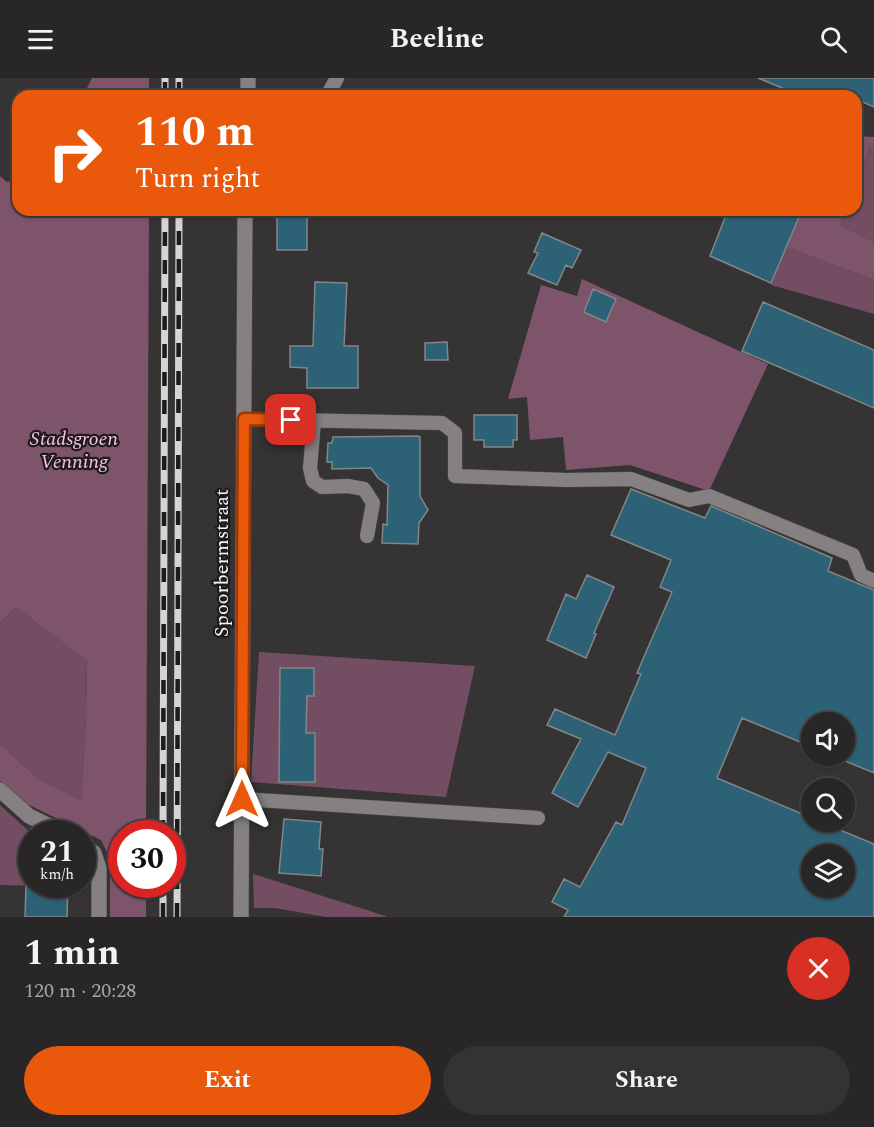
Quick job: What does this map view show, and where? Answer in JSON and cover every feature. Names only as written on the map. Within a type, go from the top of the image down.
[{"type":"street","name":"Spoorbermstraat","points":[[241,917],[246,216]]},
{"type":"street","points":[[0,790],[28,816],[36,820]]},
{"type":"street","points":[[96,859],[99,868],[99,917]]},
{"type":"lane","points":[[244,419],[442,423],[455,433],[455,476],[567,480],[631,479],[689,500],[709,496],[853,555],[861,575],[874,580]]},
{"type":"lane","points":[[314,420],[310,468],[313,481],[322,487],[348,486],[364,489],[373,503],[367,536]]},
{"type":"lane","points":[[242,799],[538,818]]},
{"type":"shaded area","points":[[870,146],[874,146],[874,242],[840,225],[844,216],[862,216],[862,168]]},
{"type":"shaded area","points":[[786,247],[874,280],[874,314],[771,285]]},
{"type":"shaded area","points":[[16,607],[87,661],[81,802],[40,780],[0,744],[0,623]]},
{"type":"shaded area","points":[[259,652],[475,666],[446,797],[251,782]]},
{"type":"shaded area","points":[[0,805],[18,821],[18,885],[0,885]]},
{"type":"shaded area","points":[[253,874],[388,917],[326,917],[275,908],[254,908]]},
{"type":"green space","points":[[92,78],[149,78],[149,90],[86,90]]},
{"type":"green space","points":[[862,136],[874,137],[874,146],[870,146],[862,168]]},
{"type":"green space","name":"Stadsgroen Venning","points":[[0,176],[7,182],[12,181],[12,216],[149,216],[146,820],[108,820],[108,854],[101,840],[96,838],[96,820],[60,820],[23,802],[0,781],[0,744],[40,780],[81,801],[87,661],[16,607],[0,623]]},
{"type":"green space","points":[[799,216],[844,216],[840,225],[874,242],[874,280],[786,247]]},
{"type":"green space","points":[[582,279],[768,364],[709,491],[630,465],[566,470],[563,437],[530,440],[527,397],[508,399],[541,285],[577,296]]},
{"type":"green space","name":"Stadsgroen Venning","points":[[110,898],[146,898],[146,917],[110,917]]},
{"type":"building","points":[[758,78],[874,78],[874,107],[862,102],[862,90],[787,90]]},
{"type":"building","points":[[277,216],[307,216],[307,250],[277,250]]},
{"type":"building","points":[[726,216],[799,216],[771,283],[710,256]]},
{"type":"building","points":[[542,233],[581,250],[572,268],[566,265],[557,285],[528,273],[538,253],[534,252]]},
{"type":"building","points":[[315,282],[347,283],[344,346],[358,346],[358,388],[307,388],[307,368],[290,367],[290,346],[313,346]]},
{"type":"building","points":[[593,289],[616,299],[606,322],[584,312]]},
{"type":"building","points":[[763,302],[874,350],[874,408],[742,351]]},
{"type":"building","points":[[447,342],[448,360],[425,360],[425,343]]},
{"type":"building","points":[[474,415],[517,415],[517,440],[513,440],[513,447],[484,447],[484,440],[474,440]]},
{"type":"building","points":[[333,437],[420,437],[420,496],[428,510],[419,523],[418,544],[382,543],[383,524],[387,525],[388,485],[378,478],[371,468],[332,469],[332,462],[327,462],[328,443],[332,443]]},
{"type":"building","points":[[631,489],[705,518],[711,506],[832,558],[828,571],[874,590],[874,773],[855,765],[855,712],[801,712],[801,742],[742,718],[717,778],[801,813],[801,832],[845,832],[874,844],[874,917],[564,917],[568,910],[552,902],[564,879],[580,887],[616,822],[622,825],[646,768],[608,752],[578,807],[552,793],[581,739],[547,725],[555,709],[615,735],[641,674],[637,673],[672,592],[660,587],[671,560],[611,535]]},
{"type":"building","points":[[587,575],[614,587],[586,658],[547,640],[566,594],[576,599]]},
{"type":"building","points":[[280,668],[314,668],[314,696],[307,696],[306,733],[315,733],[315,782],[279,782]]},
{"type":"building","points":[[284,819],[321,822],[319,849],[323,849],[321,876],[279,873]]},
{"type":"building","points":[[26,898],[68,898],[67,917],[25,917]]},
{"type":"railway","points":[[165,78],[165,90]]},
{"type":"railway","points":[[179,78],[179,90]]},
{"type":"railway","points":[[163,820],[165,216]]},
{"type":"railway","points":[[177,917],[179,216]]},
{"type":"railway","points":[[163,898],[163,917]]},
{"type":"route","points":[[242,799],[244,419],[291,420]]}]
